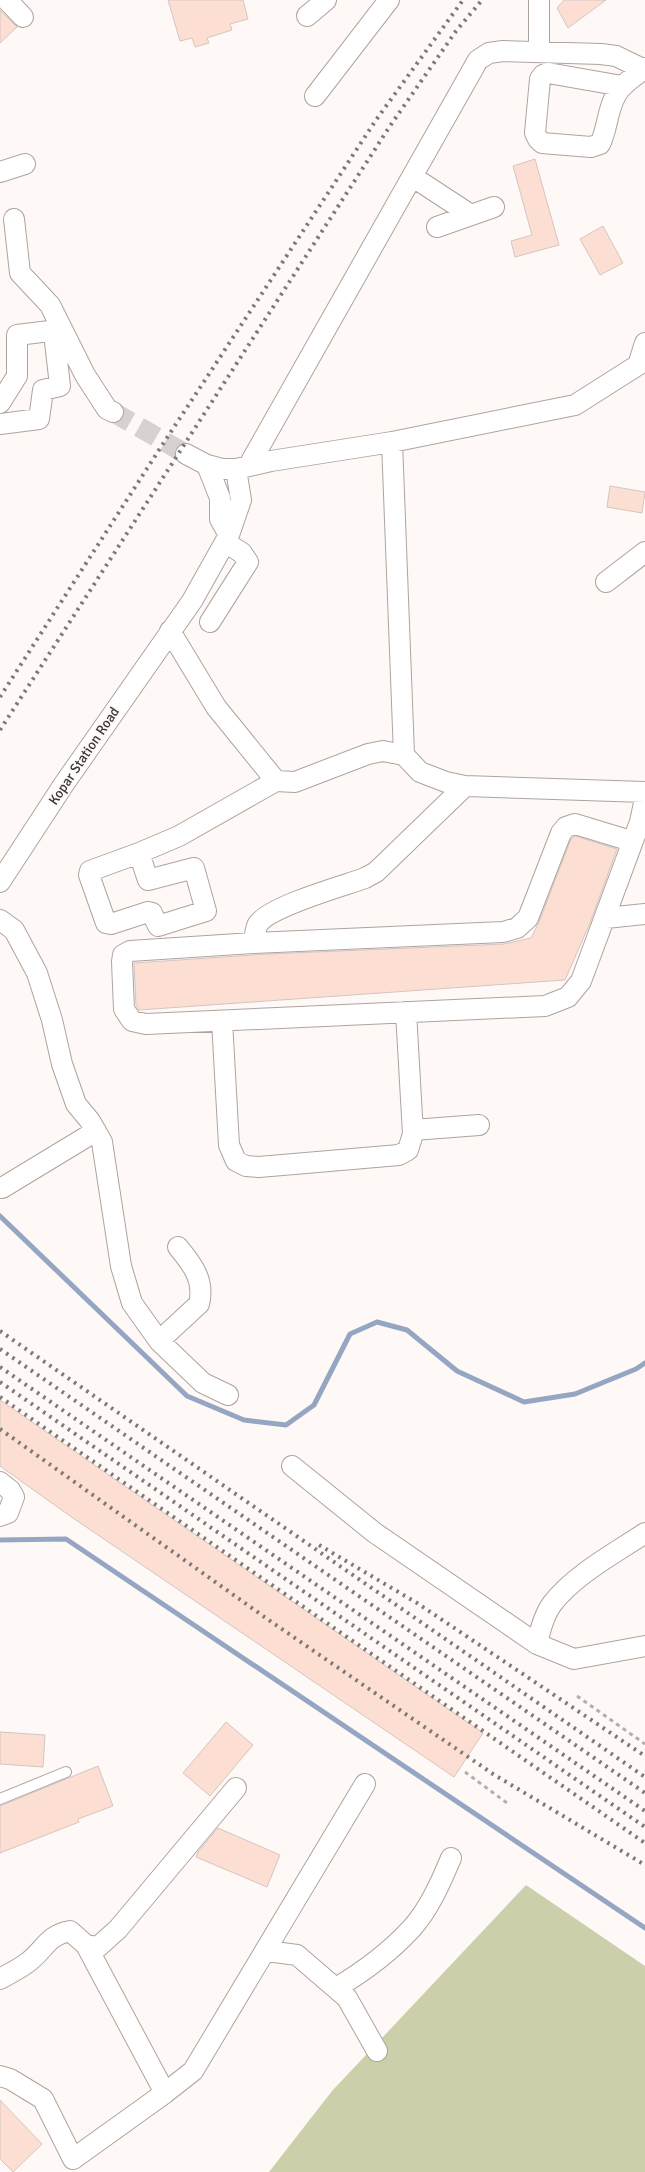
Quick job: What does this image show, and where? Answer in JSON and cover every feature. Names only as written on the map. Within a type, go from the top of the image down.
[{"type":"street","points":[[7,0],[23,17]]},
{"type":"street","points":[[307,16],[326,0]]},
{"type":"street","points":[[316,96],[389,0]]},
{"type":"street","points":[[539,0],[539,52]]},
{"type":"street","points":[[243,467],[413,177],[478,60],[489,53],[539,52],[616,56],[645,69],[622,86],[616,94],[605,134],[600,144],[591,147],[542,143],[538,140],[535,133],[540,78],[543,75],[548,73],[622,86]]},
{"type":"street","points":[[0,172],[25,164]]},
{"type":"street","points":[[413,177],[471,215]]},
{"type":"street","points":[[437,227],[494,207]]},
{"type":"street","points":[[14,219],[20,273],[50,305],[85,375],[107,409],[113,412]]},
{"type":"street","points":[[0,403],[17,376],[17,335],[21,333],[50,331],[54,333],[60,386],[43,390],[39,419],[0,424]]},
{"type":"street","points":[[186,454],[207,466],[222,469],[243,467],[392,442],[575,405],[638,365],[645,343]]},
{"type":"street","points":[[392,442],[404,755]]},
{"type":"street","points":[[207,466],[220,498],[220,519],[227,539],[242,552],[248,562],[210,622]]},
{"type":"street","name":"Kopar Station Road","points":[[0,882],[64,784],[192,600],[227,539],[241,500],[243,467]]},
{"type":"street","points":[[606,582],[645,552]]},
{"type":"street","points":[[170,631],[216,707],[276,781]]},
{"type":"street","points":[[139,854],[146,877],[151,880],[194,868],[206,911],[158,926],[152,913],[148,912],[111,924],[106,923],[89,875],[90,871],[139,854],[179,836],[276,781],[295,782],[368,754],[383,751],[404,755],[420,772],[446,782],[465,786],[645,792]]},
{"type":"street","points":[[253,943],[258,925],[267,916],[284,907],[365,878],[376,872],[444,809],[465,786]]},
{"type":"street","points":[[631,842],[576,824],[566,827],[561,833],[528,918],[517,928],[503,932],[253,943],[130,951],[123,955],[122,962],[124,1009],[132,1021],[146,1024],[545,1006],[568,997],[581,981],[606,918],[631,842],[640,822],[645,798]]},
{"type":"street","points":[[160,878],[169,858],[164,842]]},
{"type":"street","points":[[606,918],[645,914]]},
{"type":"street","points":[[0,920],[14,930],[37,973],[52,1020],[62,1064],[76,1104],[102,1142],[121,1266],[132,1303],[159,1341],[203,1383],[228,1394]]},
{"type":"street","points":[[222,1021],[229,1145],[236,1161],[246,1166],[259,1167],[399,1155],[408,1150],[412,1142],[413,1130],[406,1012]]},
{"type":"street","points":[[413,1130],[479,1125]]},
{"type":"street","points":[[2,1188],[96,1131]]},
{"type":"street","points":[[159,1341],[200,1304],[201,1287],[196,1273],[192,1264],[178,1247]]},
{"type":"street","points":[[292,1466],[375,1534],[537,1644],[574,1659],[645,1646]]},
{"type":"street","points":[[0,1482],[10,1490],[14,1498],[8,1513],[0,1516]]},
{"type":"street","points":[[537,1644],[541,1627],[552,1604],[576,1581],[645,1533]]},
{"type":"street","points":[[0,2076],[10,2079],[43,2099],[69,2165],[165,2094],[193,2071],[366,1784]]},
{"type":"street","points":[[86,1945],[98,1947],[118,1930],[236,1788]]},
{"type":"street","points":[[336,1988],[366,1970],[412,1928],[438,1887],[451,1858]]},
{"type":"street","points":[[0,1979],[28,1963],[45,1943],[61,1932],[70,1931],[86,1945],[165,2094]]},
{"type":"street","points":[[267,1950],[296,1955],[347,1998],[377,2051]]},
{"type":"lane","points":[[0,1800],[66,1772]]},
{"type":"path","points":[[577,1696],[645,1744]]},
{"type":"path","points":[[465,1772],[508,1803]]},
{"type":"green space","points":[[526,1885],[645,1966],[645,2172],[269,2172],[332,2091]]},
{"type":"building","points":[[168,0],[243,0],[248,19],[230,24],[232,30],[207,38],[209,43],[195,47],[192,38],[180,41]]},
{"type":"building","points":[[564,0],[606,0],[568,28],[557,8]]},
{"type":"building","points":[[0,10],[17,27],[0,43]]},
{"type":"building","points":[[535,159],[559,245],[515,257],[511,241],[532,235],[513,166]]},
{"type":"building","points":[[603,226],[623,263],[600,275],[580,239]]},
{"type":"building","points":[[610,486],[645,492],[642,513],[607,507]]},
{"type":"building","points":[[575,836],[617,849],[590,923],[565,980],[139,1010],[136,1005],[134,963],[268,954],[504,944],[531,938],[571,839]]},
{"type":"building","points":[[0,1400],[483,1733],[454,1777],[70,1516],[0,1466]]},
{"type":"building","points":[[226,1722],[253,1745],[210,1796],[183,1773]]},
{"type":"building","points":[[0,1732],[45,1735],[43,1767],[0,1764]]},
{"type":"building","points":[[98,1766],[113,1806],[78,1819],[79,1822],[0,1853],[0,1806]]},
{"type":"building","points":[[218,1828],[280,1855],[267,1887],[196,1857]]},
{"type":"building","points":[[0,2100],[42,2144],[13,2172],[0,2159]]},
{"type":"waterway","points":[[0,1216],[187,1396],[244,1420],[286,1425],[314,1405],[350,1334],[377,1322],[407,1330],[457,1371],[524,1402],[575,1394],[636,1369],[645,1363]]},
{"type":"waterway","points":[[0,1540],[66,1539],[645,1928]]},
{"type":"tunnel","points":[[113,412],[186,454]]},
{"type":"railway","points":[[0,697],[157,453],[376,120],[463,0]]},
{"type":"railway","points":[[0,730],[390,126],[456,31],[482,0]]},
{"type":"railway","points":[[0,1331],[645,1777]]},
{"type":"railway","points":[[0,1349],[645,1793]]},
{"type":"railway","points":[[0,1367],[645,1811]]},
{"type":"railway","points":[[0,1382],[645,1827]]},
{"type":"railway","points":[[0,1397],[645,1843]]},
{"type":"railway","points":[[0,1429],[273,1623],[493,1774],[645,1865]]},
{"type":"railway","points":[[319,1545],[417,1603],[645,1756]]}]
